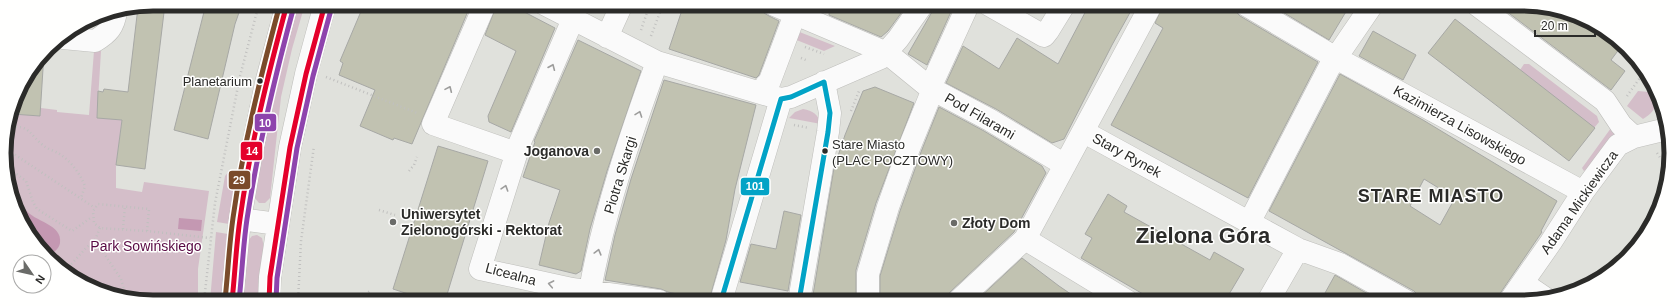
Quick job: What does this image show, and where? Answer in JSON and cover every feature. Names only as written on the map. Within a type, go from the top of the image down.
[{"type":"street","points":[[233,295],[240,219],[252,151],[266,83],[286,11]]},
{"type":"street","points":[[269,295],[270,277],[290,147],[306,74],[323,11]]},
{"type":"street","points":[[482,11],[433,124],[516,153]]},
{"type":"street","points":[[558,11],[657,62],[774,92],[791,98],[824,82],[881,58],[889,50],[918,11]]},
{"type":"street","points":[[607,37],[619,11]]},
{"type":"street","name":"Pod Filarami","points":[[788,11],[889,50],[932,89],[990,120],[1065,165]]},
{"type":"street","points":[[868,295],[868,274],[888,207],[932,89],[965,11]]},
{"type":"street","points":[[1000,11],[1044,36],[1060,11]]},
{"type":"street","points":[[1084,132],[1149,11]]},
{"type":"street","name":"Kazimierza Lisowskiego","points":[[1256,11],[1336,58],[1584,192]]},
{"type":"street","points":[[1249,222],[1336,58],[1368,11]]},
{"type":"street","points":[[1485,11],[1605,101],[1621,125],[1634,137]]},
{"type":"street","points":[[723,295],[774,92],[769,83],[795,14]]},
{"type":"street","points":[[69,39],[95,41],[106,34],[114,22],[115,16]]},
{"type":"street","name":"Licealna","points":[[573,19],[516,153],[480,269],[572,288],[621,295]]},
{"type":"street","name":"Piotra Skargi","points":[[590,290],[598,250],[620,172],[657,62]]},
{"type":"street","points":[[799,295],[828,132],[830,113],[824,82]]},
{"type":"street","name":"Adama Mickiewicza","points":[[1514,295],[1618,145],[1660,121]]},
{"type":"street","name":"Stary Rynek","points":[[964,295],[1025,239],[1084,132],[1298,249],[1340,264],[1395,295]]},
{"type":"street","points":[[240,219],[278,224]]},
{"type":"street","points":[[1025,239],[1118,295]]},
{"type":"street","points":[[1272,295],[1298,249]]},
{"type":"street","points":[[1526,278],[1541,294]]},
{"type":"path","points":[[205,295],[215,203],[240,76],[257,11]]},
{"type":"path","points":[[639,34],[647,11]]},
{"type":"path","points":[[650,38],[661,11]]},
{"type":"path","points":[[323,76],[426,117],[433,124]]},
{"type":"path","points":[[792,124],[812,129]]},
{"type":"path","points":[[13,128],[23,127],[32,132],[44,146],[60,154],[75,166],[85,186],[81,198]]},
{"type":"path","points":[[298,295],[301,241],[314,143]]},
{"type":"path","points":[[11,152],[95,208]]},
{"type":"path","points":[[409,171],[414,165],[416,157]]},
{"type":"path","points":[[12,171],[26,181],[37,209],[72,230],[92,217]]},
{"type":"path","points":[[147,231],[149,209],[98,204],[95,208],[92,217],[94,224],[100,228],[147,231],[210,238]]},
{"type":"path","points":[[123,229],[125,206]]},
{"type":"path","points":[[379,210],[395,215]]},
{"type":"path","points":[[69,267],[95,240],[100,228]]},
{"type":"path","points":[[95,240],[121,279],[125,292]]},
{"type":"path","points":[[364,295],[370,291]]},
{"type":"green space","points":[[296,11],[303,11],[292,49],[281,97],[270,198],[265,203],[259,203],[254,197],[275,89]]},
{"type":"green space","points":[[797,31],[835,46],[824,51],[794,39]]},
{"type":"green space","name":"Park Sowińskiego","points":[[94,51],[101,51],[97,117],[122,120],[116,165],[116,188],[142,192],[144,182],[209,191],[198,269],[198,295],[144,295],[116,290],[82,276],[59,260],[46,247],[30,224],[19,199],[12,172],[11,144],[17,114],[40,116],[41,108],[57,110],[57,112],[89,115]]},
{"type":"green space","points":[[1524,64],[1529,64],[1597,116],[1599,122],[1594,128],[1520,70]]},
{"type":"green space","points":[[1638,91],[1649,92],[1655,105],[1651,113],[1643,119],[1627,106]]},
{"type":"green space","points":[[803,109],[815,114],[821,124],[789,118],[795,112]]},
{"type":"green space","points":[[1611,128],[1620,132],[1593,164],[1584,171],[1582,168]]},
{"type":"green space","points":[[229,171],[235,173],[236,178],[229,224],[217,222],[225,176]]},
{"type":"green space","points":[[216,232],[228,234],[223,295],[211,295]]},
{"type":"green space","points":[[257,235],[262,238],[264,247],[259,295],[244,295],[248,241],[252,236]]},
{"type":"shaded area","points":[[15,186],[21,203],[25,209],[35,217],[53,227],[57,232],[60,237],[58,247],[53,253],[46,247],[35,232],[22,207]]},
{"type":"shaded area","points":[[179,218],[202,220],[201,231],[178,229]]},
{"type":"building","points":[[164,11],[145,169],[116,165],[122,120],[97,118],[98,91],[103,92],[104,89],[128,92],[137,12]]},
{"type":"building","points":[[204,11],[240,11],[235,24],[208,139],[174,130]]},
{"type":"building","points":[[361,11],[468,11],[412,144],[394,138],[393,140],[360,126],[375,90],[339,75],[343,63],[340,61]]},
{"type":"building","points":[[494,11],[522,11],[555,28],[511,132],[489,122],[488,116],[516,51],[485,35]]},
{"type":"building","points":[[682,11],[763,11],[764,13],[779,21],[759,75],[756,78],[669,49]]},
{"type":"building","points":[[829,11],[903,11],[888,31],[881,37],[829,15]]},
{"type":"building","points":[[951,11],[927,65],[908,54],[932,12]]},
{"type":"building","points":[[1086,11],[1131,11],[1064,139],[1052,143],[996,109],[946,83],[963,46],[999,69],[1017,38],[1058,64]]},
{"type":"building","points":[[1160,11],[1235,11],[1240,16],[1318,62],[1248,198],[1111,125],[1163,28],[1155,23]]},
{"type":"building","points":[[1281,11],[1346,11],[1329,40]]},
{"type":"building","points":[[1506,11],[1531,11],[1559,16],[1593,30],[1616,46],[1619,49],[1611,60],[1625,71],[1611,90]]},
{"type":"building","points":[[1455,19],[1595,128],[1569,161],[1428,53]]},
{"type":"building","points":[[1373,31],[1416,55],[1403,80],[1359,56]]},
{"type":"building","points":[[578,40],[641,71],[607,171],[590,229],[581,271],[576,274],[539,265],[549,223],[560,190],[523,177],[535,142],[534,141]]},
{"type":"building","points":[[43,62],[40,116],[17,114],[30,82]]},
{"type":"building","points":[[1340,74],[1423,120],[1557,201],[1541,231],[1542,232],[1499,295],[1418,295],[1414,291],[1269,211]],"holes":[[[1424,179],[1455,198],[1440,225],[1410,206]]]},
{"type":"building","points":[[664,80],[756,105],[735,189],[726,240],[711,295],[682,295],[661,289],[605,280],[615,235],[631,179]]},
{"type":"building","points":[[875,87],[914,103],[876,203],[856,270],[856,295],[813,295],[834,168],[845,135],[863,91]]},
{"type":"building","points":[[939,107],[984,131],[1042,166],[1046,173],[1014,232],[948,295],[881,295],[880,276],[900,211]]},
{"type":"building","points":[[438,146],[488,161],[447,295],[412,295],[393,289]]},
{"type":"building","points":[[1108,194],[1127,206],[1124,212],[1210,260],[1214,252],[1244,269],[1229,295],[1145,295],[1081,258],[1092,238],[1085,234]]},
{"type":"building","points":[[784,211],[801,215],[788,291],[740,282],[751,244],[776,249]]},
{"type":"building","points":[[1022,258],[1072,295],[982,295]]},
{"type":"building","points":[[1335,275],[1370,295],[1324,295]]},
{"type":"transit line","name":"29","points":[[225,295],[237,191],[247,137],[278,11]]},
{"type":"transit line","name":"14","points":[[233,295],[244,192],[266,84],[285,11]]},
{"type":"transit line","name":"10","points":[[240,295],[246,229],[256,165],[293,11]]},
{"type":"transit line","name":"14","points":[[269,295],[270,277],[290,147],[306,74],[323,11]]},
{"type":"transit line","name":"10","points":[[276,295],[277,278],[297,148],[313,76],[331,11]]},
{"type":"transit line","name":"101","points":[[723,295],[781,99],[791,97],[824,82],[830,113],[828,132],[800,295]]},
{"type":"place","name":"Planetarium","points":[[260,81]]},
{"type":"place","name":"Joganova","points":[[597,151]]},
{"type":"place","name":"Stare Miasto (PLAC POCZTOWY)","points":[[825,151]]},
{"type":"place","name":"Uniwersytet Zielonogórski - Rektorat","points":[[393,222]]},
{"type":"place","name":"Złoty Dom","points":[[954,223]]},
{"type":"district","name":"STARE MIASTO","points":[[1431,196]]},
{"type":"district","name":"Zielona Góra","points":[[1203,235]]}]
